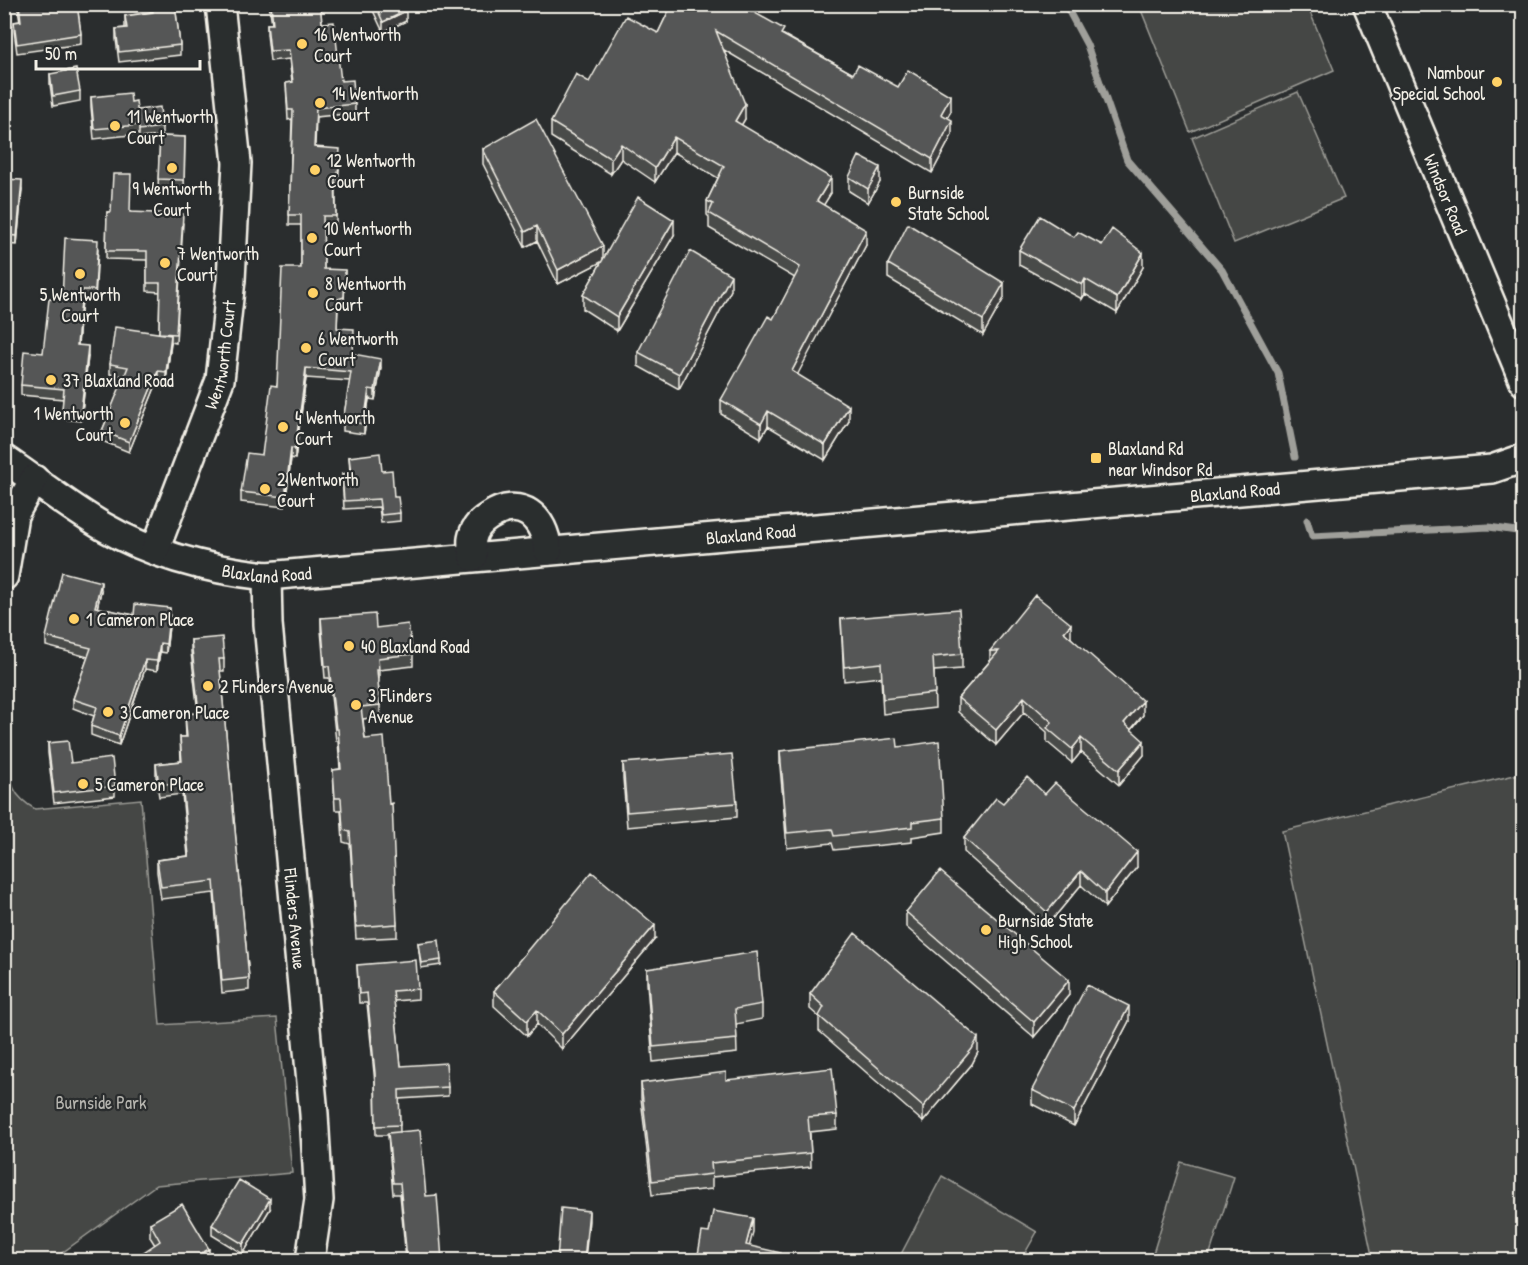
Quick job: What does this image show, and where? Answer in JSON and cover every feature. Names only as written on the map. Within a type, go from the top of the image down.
[{"type":"street","name":"Wentworth Court","points":[[155,550],[220,380],[231,280],[237,163],[220,4]]},
{"type":"street","name":"Windsor Road","points":[[1367,4],[1524,382]]},
{"type":"street","name":"Blaxland Road","points":[[4,459],[104,527],[155,550],[203,566],[267,576],[1492,469],[1524,458]]},
{"type":"street","points":[[4,576],[14,515],[34,479]]},
{"type":"street","points":[[473,557],[472,539],[478,524],[505,508],[517,507],[534,515],[546,535],[548,551]]},
{"type":"street","name":"Flinders Avenue","points":[[267,576],[268,624],[314,1114],[319,1200],[310,1260]]},
{"type":"green space","points":[[1139,5],[1307,5],[1334,70],[1190,132]]},
{"type":"green space","points":[[1298,92],[1344,198],[1234,243],[1192,138]]},
{"type":"green space","name":"Burnside Park","points":[[5,745],[9,773],[14,788],[25,802],[35,809],[141,799],[160,1025],[277,1018],[292,1173],[156,1185],[52,1260],[5,1260]]},
{"type":"green space","points":[[1523,773],[1523,1260],[1373,1260],[1282,831]]},
{"type":"green space","points":[[1181,1162],[1234,1177],[1208,1260],[1151,1260]]},
{"type":"green space","points":[[942,1176],[1037,1232],[1021,1260],[898,1260]]},
{"type":"building","points":[[19,4],[77,4],[81,34],[17,44],[14,22],[21,21]]},
{"type":"building","points":[[152,4],[175,4],[180,45],[119,52],[116,29],[127,28],[125,16],[153,12]]},
{"type":"building","points":[[271,4],[320,4],[322,23],[334,22],[341,81],[353,80],[355,104],[316,108],[314,147],[340,149],[338,175],[335,174],[336,216],[323,216],[324,269],[345,270],[344,297],[338,299],[337,328],[354,329],[353,354],[381,359],[375,390],[369,389],[364,424],[343,421],[351,372],[306,368],[295,449],[291,448],[285,497],[241,492],[247,453],[262,455],[271,385],[277,386],[282,268],[301,268],[301,215],[289,215],[293,110],[288,110],[286,83],[293,82],[289,50],[270,51],[267,24],[273,24]]},
{"type":"building","points":[[375,4],[403,4],[406,11],[383,22]]},
{"type":"building","points":[[672,4],[739,4],[784,29],[781,34],[853,74],[858,65],[898,87],[908,70],[951,96],[941,114],[952,120],[932,159],[716,31],[745,104],[735,121],[831,178],[817,201],[866,230],[792,371],[849,406],[825,445],[768,411],[761,424],[721,400],[768,316],[773,319],[800,267],[709,213],[713,204],[707,201],[724,166],[674,137],[655,168],[621,144],[611,159],[551,122],[576,74],[589,82],[626,16],[658,33]]},
{"type":"building","points":[[76,69],[80,91],[53,96],[50,74]]},
{"type":"building","name":"11 Wentworth Court","points":[[130,93],[131,102],[136,101],[139,125],[94,129],[91,97]]},
{"type":"building","points":[[160,107],[162,127],[139,130],[138,110]]},
{"type":"building","points":[[536,119],[603,246],[558,270],[537,226],[525,232],[483,149]]},
{"type":"building","name":"9 Wentworth Court","points":[[160,136],[185,137],[184,180],[158,179]]},
{"type":"building","points":[[859,156],[880,167],[868,189],[849,177]]},
{"type":"building","points":[[113,174],[131,174],[130,212],[183,214],[176,334],[159,333],[160,283],[147,283],[147,251],[106,251],[107,212],[111,212]]},
{"type":"building","points":[[4,179],[22,180],[17,236],[4,235]]},
{"type":"building","points":[[638,197],[674,220],[617,317],[583,295]]},
{"type":"building","points":[[1040,216],[1074,237],[1078,232],[1102,245],[1112,229],[1143,253],[1117,298],[1085,279],[1082,285],[1019,250]]},
{"type":"building","points":[[908,224],[1004,283],[983,320],[888,264]]},
{"type":"building","points":[[65,238],[98,240],[95,290],[82,290],[77,345],[88,346],[81,411],[62,409],[64,389],[21,385],[24,351],[43,353],[49,299],[62,300]]},
{"type":"building","points":[[690,251],[731,275],[679,374],[638,352]]},
{"type":"building","points":[[4,321],[9,322],[4,352]]},
{"type":"building","points":[[115,327],[171,335],[166,372],[158,371],[129,442],[102,431],[128,367],[110,364]]},
{"type":"building","points":[[380,453],[382,471],[392,470],[394,497],[398,497],[400,513],[381,515],[379,499],[344,501],[342,474],[351,473],[349,457]]},
{"type":"building","points":[[62,572],[101,582],[95,607],[134,615],[135,604],[170,608],[166,644],[160,643],[157,661],[145,660],[119,736],[91,726],[97,707],[73,699],[91,648],[46,637]]},
{"type":"building","points":[[1035,595],[1071,624],[1064,632],[1143,701],[1124,723],[1144,741],[1119,770],[1081,738],[1072,749],[1047,728],[1052,722],[1024,697],[996,730],[958,698],[999,651],[990,651]]},
{"type":"building","points":[[959,609],[962,654],[933,657],[935,693],[883,699],[881,663],[844,667],[841,619]]},
{"type":"building","points":[[375,614],[376,628],[408,624],[413,654],[378,658],[380,705],[361,707],[365,739],[384,737],[389,804],[392,803],[397,924],[356,927],[350,832],[343,830],[341,798],[335,798],[333,770],[341,769],[338,729],[336,729],[329,666],[325,666],[321,618]]},
{"type":"building","points":[[222,637],[224,659],[219,659],[249,978],[222,981],[214,881],[161,887],[157,860],[189,856],[182,782],[159,785],[156,764],[182,761],[180,737],[187,737],[185,714],[199,713],[191,640]]},
{"type":"building","points":[[897,738],[898,747],[939,741],[944,818],[912,822],[912,827],[834,836],[832,829],[787,833],[780,751]]},
{"type":"building","name":"5 Cameron Place","points":[[68,741],[71,763],[112,758],[115,786],[54,793],[48,743]]},
{"type":"building","points":[[732,754],[737,803],[627,812],[623,763]]},
{"type":"building","points":[[1027,777],[1045,794],[1055,783],[1137,852],[1105,893],[1081,871],[1047,912],[964,838],[996,798],[1003,803]]},
{"type":"building","points":[[940,871],[1069,980],[1034,1022],[906,912]]},
{"type":"building","points":[[592,872],[655,925],[562,1034],[537,1010],[527,1021],[494,991]]},
{"type":"building","points":[[855,933],[978,1038],[972,1049],[923,1107],[819,1016],[824,1007],[810,994]]},
{"type":"building","points":[[439,940],[441,960],[421,963],[418,943]]},
{"type":"building","points":[[757,952],[762,1004],[735,1009],[737,1039],[653,1047],[647,969]]},
{"type":"building","points":[[416,960],[418,989],[393,991],[401,1066],[446,1063],[448,1087],[399,1090],[400,1125],[376,1126],[375,1073],[367,993],[359,994],[357,965]]},
{"type":"building","points":[[1087,985],[1129,1006],[1074,1111],[1032,1090]]},
{"type":"building","points":[[832,1068],[837,1115],[808,1117],[811,1153],[711,1163],[712,1174],[652,1181],[641,1083],[726,1072],[726,1080]]},
{"type":"building","points":[[420,1130],[426,1196],[437,1195],[442,1260],[407,1260],[400,1183],[393,1183],[388,1133]]},
{"type":"building","points":[[239,1180],[270,1199],[243,1244],[212,1225]]},
{"type":"building","points":[[182,1204],[209,1249],[189,1260],[132,1260],[160,1241],[150,1223]]},
{"type":"building","points":[[561,1208],[589,1211],[584,1260],[557,1260]]},
{"type":"building","points":[[713,1211],[753,1218],[746,1245],[781,1253],[779,1260],[697,1260],[702,1232],[709,1233]]},
{"type":"waterway","points":[[1065,4],[1087,45],[1127,160],[1222,270],[1278,373],[1295,457]]},
{"type":"waterway","points":[[1307,520],[1312,536],[1489,527],[1524,532]]},
{"type":"place","name":"16 Wentworth Court","points":[[302,44]]},
{"type":"place","name":"Nambour Special School","points":[[1497,82]]},
{"type":"place","name":"14 Wentworth Court","points":[[320,103]]},
{"type":"place","name":"11 Wentworth Court","points":[[115,126]]},
{"type":"place","name":"9 Wentworth Court","points":[[172,168]]},
{"type":"place","name":"12 Wentworth Court","points":[[315,170]]},
{"type":"place","name":"Burnside State School","points":[[896,202]]},
{"type":"place","name":"10 Wentworth Court","points":[[312,238]]},
{"type":"place","name":"7 Wentworth Court","points":[[165,263]]},
{"type":"place","name":"5 Wentworth Court","points":[[80,274]]},
{"type":"place","name":"8 Wentworth Court","points":[[313,293]]},
{"type":"place","name":"6 Wentworth Court","points":[[306,348]]},
{"type":"place","name":"37 Blaxland Road","points":[[51,380]]},
{"type":"place","name":"1 Wentworth Court","points":[[125,423]]},
{"type":"place","name":"4 Wentworth Court","points":[[283,427]]},
{"type":"place","name":"Blaxland Rd near Windsor Rd","points":[[1096,458]]},
{"type":"place","name":"2 Wentworth Court","points":[[265,489]]},
{"type":"place","name":"1 Cameron Place","points":[[74,619]]},
{"type":"place","name":"40 Blaxland Road","points":[[349,646]]},
{"type":"place","name":"2 Flinders Avenue","points":[[208,686]]},
{"type":"place","name":"3 Flinders Avenue","points":[[356,705]]},
{"type":"place","name":"3 Cameron Place","points":[[108,712]]},
{"type":"place","name":"5 Cameron Place","points":[[83,784]]},
{"type":"place","name":"Burnside State High School","points":[[986,930]]}]
